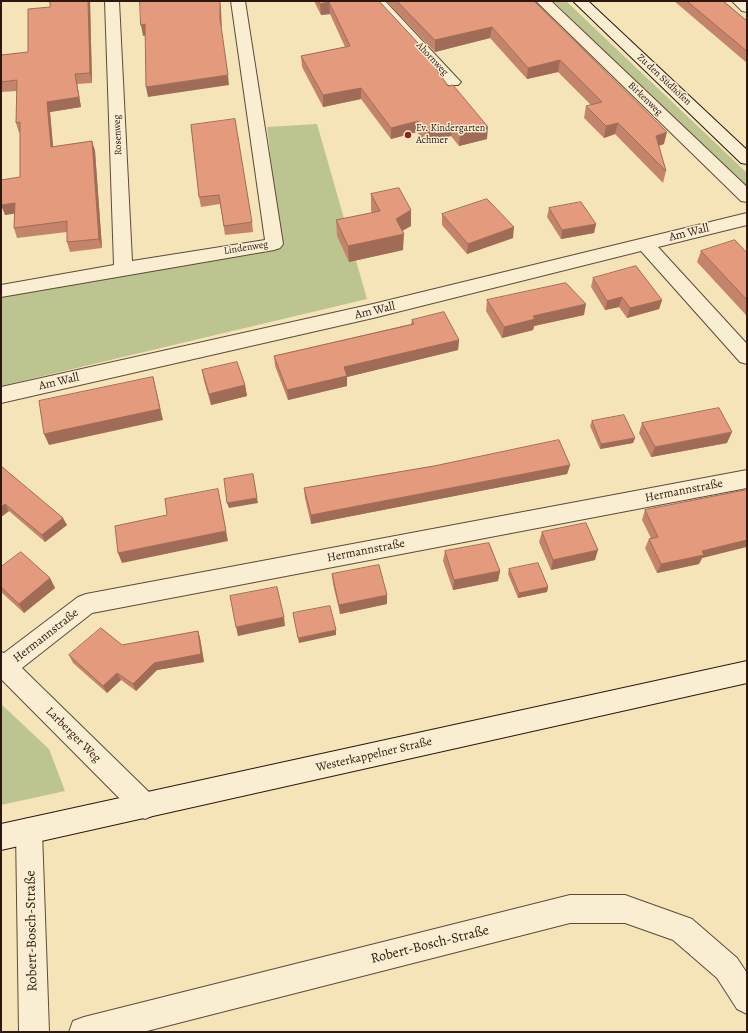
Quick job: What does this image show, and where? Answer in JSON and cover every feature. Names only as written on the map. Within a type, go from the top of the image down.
[{"type":"street","name":"Rosenweg","points":[[112,1],[123,268]]},
{"type":"street","name":"Lindenweg","points":[[1,291],[123,268],[274,244],[238,1]]},
{"type":"street","name":"Ahornweg","points":[[377,1],[453,82]]},
{"type":"street","name":"Birkenweg","points":[[543,1],[747,197]]},
{"type":"street","name":"Zu den Südhöfen","points":[[580,1],[747,158]]},
{"type":"street","points":[[738,1],[747,8]]},
{"type":"street","name":"Am Wall","points":[[1,395],[373,311],[747,218]]},
{"type":"street","points":[[644,244],[747,357]]},
{"type":"street","name":"Hermannstraße","points":[[3,665],[86,604],[747,479]]},
{"type":"street","name":"Larberger Weg","points":[[3,665],[145,806]]},
{"type":"street","name":"Westerkappelner Straße","points":[[1,837],[747,672]]},
{"type":"street","name":"Robert-Bosch-Straße","points":[[30,831],[34,1032]]},
{"type":"street","name":"Robert-Bosch-Straße","points":[[84,1032],[570,909],[625,909],[682,929],[727,968],[747,999]]},
{"type":"green space","points":[[553,1],[566,1],[747,173],[747,187],[730,175]]},
{"type":"green space","points":[[317,124],[367,299],[1,386],[1,297],[281,246],[267,127]]},
{"type":"green space","points":[[1,704],[49,749],[65,791],[1,805]]},
{"type":"building","points":[[50,1],[88,1],[90,73],[75,74],[79,97],[47,102],[51,147],[92,141],[99,239],[67,242],[67,221],[14,228],[15,203],[1,205],[1,180],[20,177],[20,122],[16,123],[17,80],[1,82],[1,55],[28,52],[28,9],[50,7]]},
{"type":"building","points":[[140,1],[220,1],[220,19],[228,75],[146,87],[145,24],[141,25]]},
{"type":"building","points":[[319,1],[379,1],[419,44],[448,86],[453,85],[488,127],[460,134],[452,124],[426,131],[418,121],[391,128],[361,88],[323,95],[301,56],[350,46],[329,2],[320,4]]},
{"type":"building","points":[[397,1],[534,1],[667,132],[656,136],[666,171],[618,123],[606,126],[586,106],[602,102],[560,60],[528,68],[492,27],[435,40]]},
{"type":"building","points":[[687,1],[723,1],[747,21],[747,51]]},
{"type":"building","points":[[235,119],[252,222],[224,226],[219,195],[199,197],[191,125]]},
{"type":"building","points":[[399,188],[411,210],[396,219],[404,234],[348,246],[336,220],[380,211],[371,194]]},
{"type":"building","points":[[487,199],[514,227],[468,244],[442,214]]},
{"type":"building","points":[[581,202],[596,224],[562,230],[549,208]]},
{"type":"building","points":[[735,240],[747,253],[747,300],[701,251]]},
{"type":"building","points":[[636,266],[662,300],[630,308],[622,297],[607,301],[593,278]]},
{"type":"building","points":[[566,283],[586,304],[533,316],[535,319],[504,327],[487,300]]},
{"type":"building","points":[[444,312],[459,340],[344,367],[347,376],[287,390],[274,356],[414,324],[412,320]]},
{"type":"building","points":[[237,362],[245,385],[209,394],[202,370]]},
{"type":"building","points":[[153,377],[160,409],[44,434],[39,401]]},
{"type":"building","points":[[719,408],[732,432],[655,447],[642,423]]},
{"type":"building","points":[[624,415],[635,438],[601,444],[592,421]]},
{"type":"building","points":[[559,440],[570,465],[311,515],[304,488],[434,466]]},
{"type":"building","points":[[1,466],[63,518],[42,535],[5,504],[1,507]]},
{"type":"building","points":[[253,474],[257,498],[227,503],[224,479]]},
{"type":"building","points":[[218,489],[226,531],[118,553],[115,526],[167,515],[165,499]]},
{"type":"building","points":[[747,490],[747,540],[702,551],[704,555],[661,564],[649,539],[658,537],[645,510]]},
{"type":"building","points":[[586,523],[598,550],[553,560],[542,532]]},
{"type":"building","points":[[489,543],[500,571],[454,580],[445,551]]},
{"type":"building","points":[[21,552],[50,578],[19,604],[1,587],[1,567]]},
{"type":"building","points":[[538,563],[548,587],[519,593],[509,569]]},
{"type":"building","points":[[379,565],[387,595],[339,605],[332,574]]},
{"type":"building","points":[[277,587],[284,617],[236,627],[230,596]]},
{"type":"building","points":[[330,606],[336,630],[298,638],[293,613]]},
{"type":"building","points":[[101,628],[122,645],[198,631],[201,654],[154,663],[133,684],[117,673],[103,686],[69,655]]},
{"type":"place","name":"Ev. Kindergarten Achmer","points":[[408,135]]}]
